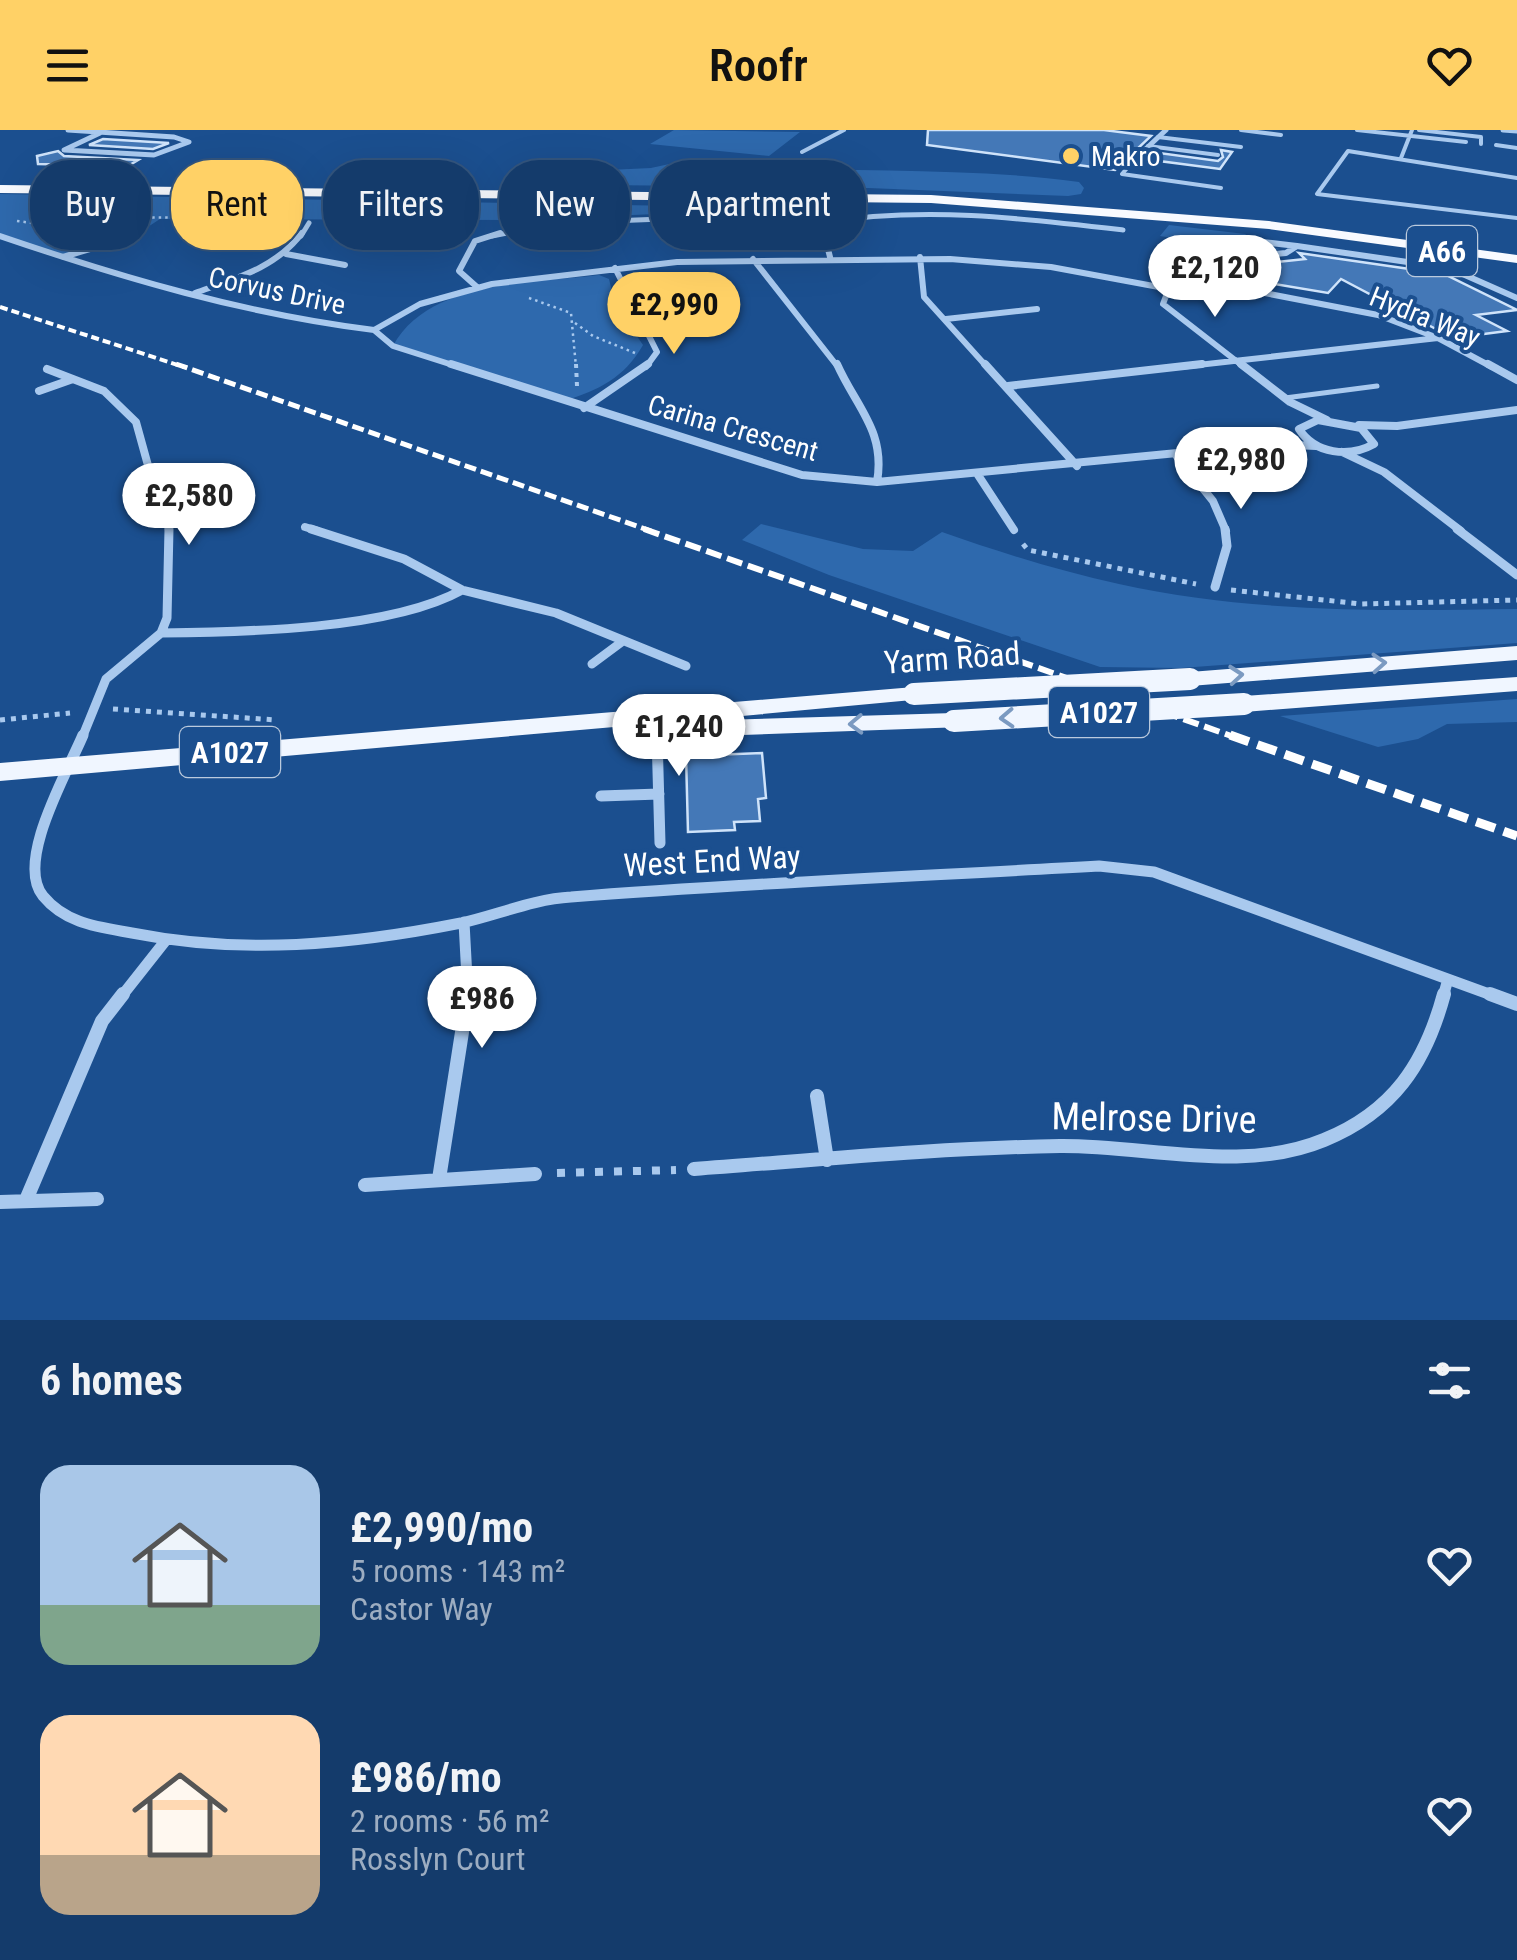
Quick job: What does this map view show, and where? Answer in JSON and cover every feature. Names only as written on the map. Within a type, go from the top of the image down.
[{"type":"highway","name":"A66","points":[[0,186],[1050,205],[1367,237],[1517,262]]},
{"type":"highway","name":"A66","points":[[0,186],[949,194],[1174,208],[1517,249]]},
{"type":"main road","name":"Yarm Road","points":[[658,723],[914,694],[1190,679],[1517,652]]},
{"type":"main road","name":"Yarm Road","points":[[0,772],[391,738],[658,723],[954,721],[1517,684]]},
{"type":"street","points":[[68,130],[174,137],[189,142],[154,155],[64,150],[100,133]]},
{"type":"street","points":[[1135,159],[1166,130]]},
{"type":"street","points":[[1503,130],[1517,132]]},
{"type":"street","points":[[830,257],[821,224],[857,216],[899,214],[1123,230]]},
{"type":"street","points":[[193,294],[286,254],[309,221]]},
{"type":"street","points":[[477,287],[459,272],[475,241],[537,225],[650,224]]},
{"type":"street","name":"Corvus Drive","points":[[0,236],[62,258],[193,294],[328,325],[374,330]]},
{"type":"street","points":[[1254,241],[1449,268],[1517,298]]},
{"type":"street","points":[[1297,246],[1286,253],[1220,260],[1197,280],[1175,290],[1163,304],[1288,400],[1328,420],[1397,426],[1517,410]]},
{"type":"street","points":[[62,258],[88,250]]},
{"type":"street","points":[[286,254],[344,265]]},
{"type":"street","points":[[374,330],[390,314],[448,292],[615,268],[754,259],[920,257],[1012,262],[1175,290]]},
{"type":"street","points":[[920,257],[924,297],[1077,466]]},
{"type":"street","points":[[754,259],[762,276],[833,358],[842,378],[877,424],[883,456],[877,482]]},
{"type":"street","points":[[584,408],[642,372],[657,352],[652,335],[627,300],[615,268]]},
{"type":"street","name":"Hydra Way","points":[[1197,280],[1336,304],[1438,338],[1517,380]]},
{"type":"street","points":[[946,320],[1037,310]]},
{"type":"street","name":"Carina Crescent","points":[[374,330],[393,346],[802,474],[877,482],[978,476],[1272,444],[1316,446]]},
{"type":"street","points":[[1008,386],[1438,338]]},
{"type":"street","points":[[48,369],[104,391],[136,422],[149,469],[163,489],[170,514],[171,583],[168,618],[161,633],[259,632],[430,608],[462,590]]},
{"type":"street","points":[[39,391],[72,379]]},
{"type":"street","points":[[1288,400],[1304,424]]},
{"type":"street","points":[[1504,412],[1517,419]]},
{"type":"street","points":[[1304,424],[1328,420]]},
{"type":"street","points":[[1304,424],[1299,433],[1316,446],[1342,452],[1384,472],[1517,575]]},
{"type":"street","points":[[1342,452],[1366,450],[1374,444],[1372,436],[1354,425]]},
{"type":"street","points":[[1372,436],[1397,426]]},
{"type":"street","name":"Carina Crescent","points":[[1272,444],[1299,433]]},
{"type":"street","points":[[1366,450],[1384,472]]},
{"type":"street","points":[[1175,454],[1218,508],[1229,532],[1229,556],[1215,587]]},
{"type":"street","points":[[978,476],[1014,530]]},
{"type":"street","points":[[163,489],[203,480]]},
{"type":"street","points":[[305,527],[404,560],[462,590],[556,613],[686,666]]},
{"type":"street","name":"West End Way","points":[[161,633],[106,679],[32,857],[40,893],[59,912],[80,924],[166,940],[247,948],[347,944],[464,922],[565,897],[1099,866],[1154,872],[1517,1004]]},
{"type":"street","points":[[592,664],[623,640]]},
{"type":"street","points":[[658,723],[660,843]]},
{"type":"street","points":[[600,796],[659,794]]},
{"type":"street","points":[[440,1179],[468,998],[464,922]]},
{"type":"street","points":[[26,1200],[102,1022],[166,940]]},
{"type":"street","name":"Melrose Drive","points":[[694,1169],[1096,1146],[1205,1156],[1270,1154],[1323,1142],[1396,1098],[1418,1072],[1430,1048],[1448,979]]},
{"type":"street","points":[[817,1096],[826,1160]]},
{"type":"street","points":[[366,1185],[535,1174]]},
{"type":"street","points":[[0,1202],[97,1199]]},
{"type":"lane","points":[[802,152],[844,130]]},
{"type":"lane","points":[[1241,130],[1281,134]]},
{"type":"lane","points":[[1357,130],[1481,137],[1481,144]]},
{"type":"lane","points":[[1414,132],[1466,142]]},
{"type":"lane","points":[[1402,158],[1414,132]]},
{"type":"lane","points":[[1158,138],[1241,148]]},
{"type":"lane","points":[[1496,145],[1517,148]]},
{"type":"lane","points":[[1148,146],[1218,155]]},
{"type":"lane","points":[[1517,178],[1348,151],[1317,194],[1517,218]]},
{"type":"lane","points":[[1135,159],[1122,174],[1222,188]]},
{"type":"lane","points":[[1288,400],[1377,386]]},
{"type":"path","points":[[15,221],[62,227],[116,217],[171,218]]},
{"type":"path","points":[[309,221],[323,220]]},
{"type":"path","points":[[499,283],[521,296],[571,312],[576,323],[575,378],[584,408]]},
{"type":"path","points":[[576,323],[615,346],[652,358]]},
{"type":"path","points":[[1014,530],[1028,550],[1280,598],[1361,604],[1517,600]]},
{"type":"path","points":[[110,709],[192,711],[277,720]]},
{"type":"path","points":[[0,720],[70,712]]},
{"type":"path","points":[[535,1174],[694,1169]]},
{"type":"shaded area","points":[[674,130],[800,132],[769,156],[650,144]]},
{"type":"shaded area","points":[[650,168],[650,186],[630,185],[630,169]]},
{"type":"shaded area","points":[[866,170],[1029,177],[1079,182],[1084,188],[1081,194],[1068,196],[868,188]]},
{"type":"shaded area","points":[[0,194],[30,195],[30,246],[0,236]]},
{"type":"shaded area","points":[[151,197],[171,197],[171,219],[160,219],[151,225]]},
{"type":"shaded area","points":[[303,199],[323,200],[323,219],[303,219]]},
{"type":"shaded area","points":[[479,202],[499,203],[499,220],[479,220]]},
{"type":"shaded area","points":[[630,205],[650,206],[650,214],[630,215]]},
{"type":"shaded area","points":[[1169,225],[1245,234],[1257,243],[1280,249],[1233,253],[1160,236]]},
{"type":"shaded area","points":[[41,250],[86,250],[62,257]]},
{"type":"shaded area","points":[[599,275],[609,279],[615,304],[643,345],[619,374],[577,397],[564,401],[393,346],[409,324],[456,297],[514,284]]},
{"type":"shaded area","points":[[761,524],[863,549],[913,551],[942,532],[1097,579],[1217,600],[1367,610],[1517,609],[1517,643],[1181,668],[1100,667],[829,575],[742,540]]},
{"type":"shaded area","points":[[1517,699],[1517,722],[1447,724],[1418,739],[1378,747],[1280,716]]},
{"type":"building","name":"Makro","points":[[928,130],[1104,130],[1151,136],[1115,170],[927,145]]},
{"type":"building","points":[[103,139],[169,143],[153,149],[89,145]]},
{"type":"building","points":[[1221,150],[1232,152],[1220,169],[1144,159],[1152,152],[1218,161],[1223,157]]},
{"type":"building","points":[[58,151],[64,156],[138,160],[38,160],[37,156]]},
{"type":"building","points":[[1299,253],[1444,274],[1517,310],[1476,315],[1507,331],[1453,338],[1341,279],[1328,293],[1222,275],[1223,268],[1305,259]]},
{"type":"building","points":[[762,753],[766,798],[758,799],[760,821],[734,822],[735,830],[688,832],[686,756]]},
{"type":"railway","points":[[0,307],[184,367]]},
{"type":"railway","points":[[176,364],[651,531]]},
{"type":"railway","points":[[644,529],[1237,738]]},
{"type":"railway","points":[[1230,735],[1517,836]]},
{"type":"place","name":"Makro","points":[[1071,156]]}]
